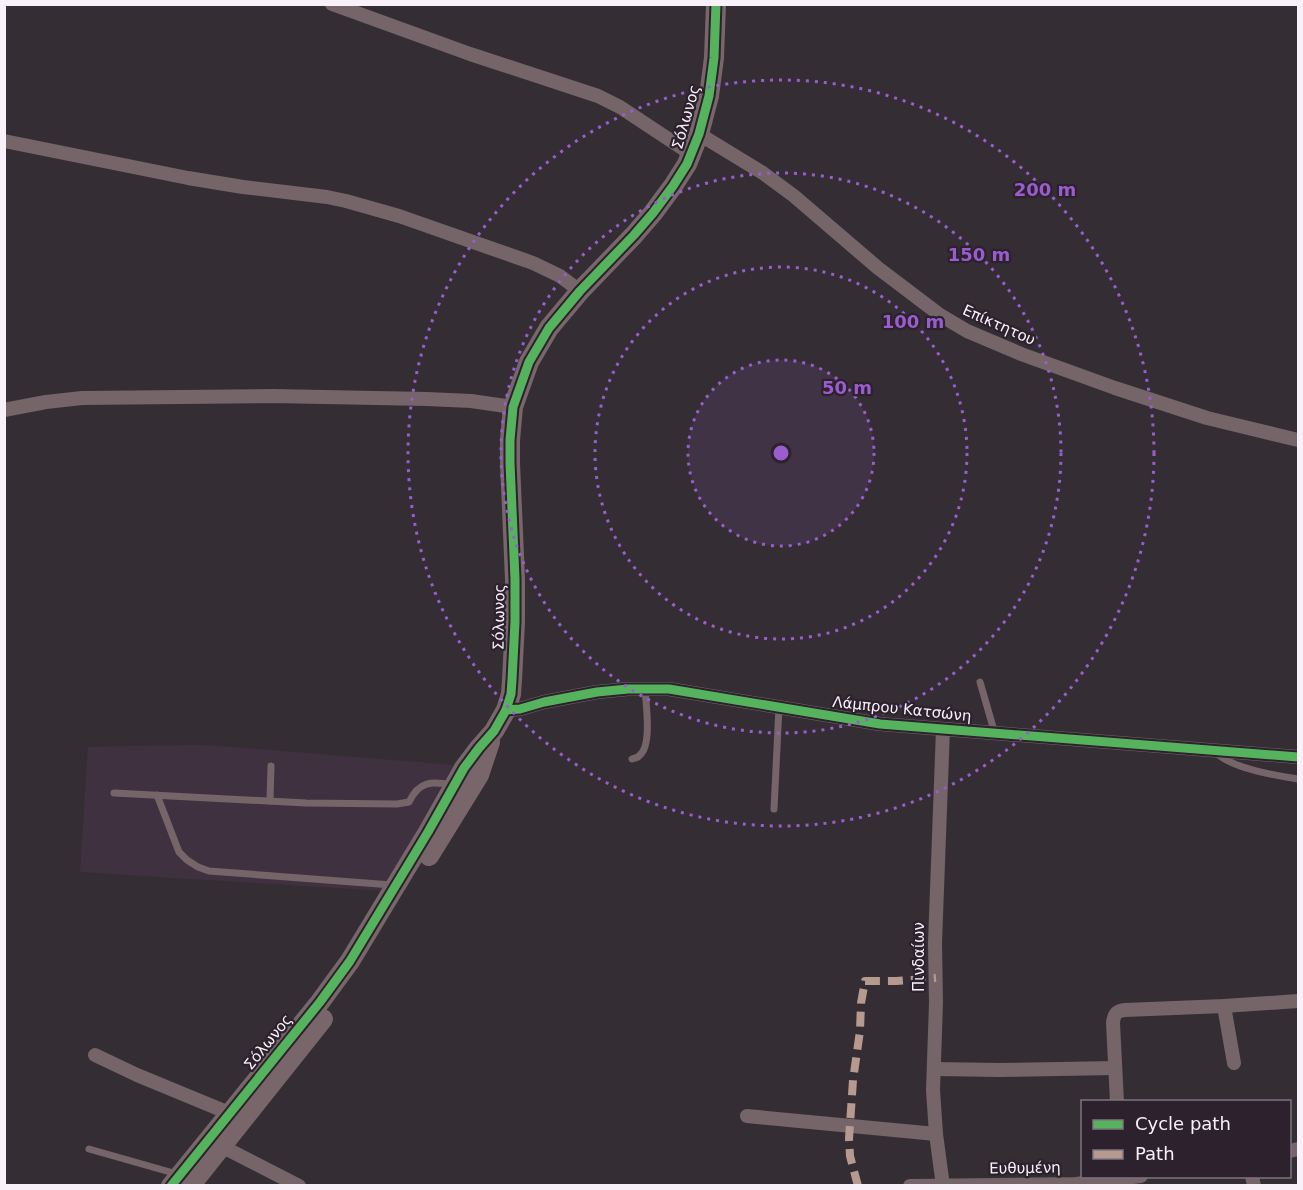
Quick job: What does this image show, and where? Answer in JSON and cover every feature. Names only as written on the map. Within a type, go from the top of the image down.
[{"type":"street","points":[[332,4],[598,96],[620,107],[692,154]]},
{"type":"street","name":"Σόλωνος","points":[[180,1182],[229,1113],[320,1002],[350,961],[455,785],[474,755],[494,731],[506,710],[511,694],[515,622],[510,463],[513,407],[529,362],[549,328],[580,291],[634,235],[674,186],[692,154],[707,106],[713,75],[715,40],[712,6]]},
{"type":"street","name":"Επίκτητου","points":[[699,134],[794,196],[886,275],[940,315],[967,331],[1021,354],[1197,415],[1299,440]]},
{"type":"street","points":[[4,141],[169,175],[346,201],[399,216],[533,263],[560,276],[580,291]]},
{"type":"street","points":[[4,410],[82,398],[273,396],[428,399],[471,401],[513,407]]},
{"type":"street","name":"Λάμπρου Κατσώνη","points":[[506,710],[520,709],[580,694],[615,690],[669,689],[880,724],[1299,757]]},
{"type":"street","name":"Πινδαίων","points":[[942,729],[935,943],[934,1113],[943,1185]]},
{"type":"street","name":"Σόλωνος","points":[[180,1182],[221,1146],[333,1006],[479,775],[494,731]]},
{"type":"street","points":[[1117,1100],[1113,1023],[1117,1011],[1299,1001]]},
{"type":"street","points":[[1224,1006],[1234,1063]]},
{"type":"street","points":[[95,1055],[229,1113]]},
{"type":"street","points":[[934,1069],[1115,1068]]},
{"type":"street","points":[[747,1116],[936,1134]]},
{"type":"street","points":[[221,1146],[299,1185]]},
{"type":"street","name":"Ευθυμένη","points":[[910,1185],[1076,1184],[1125,1180]]},
{"type":"lane","points":[[980,682],[995,734]]},
{"type":"lane","points":[[632,759],[638,758],[646,742],[645,689]]},
{"type":"lane","points":[[774,809],[779,708]]},
{"type":"lane","points":[[1215,750],[1221,758],[1229,762],[1262,772],[1299,779]]},
{"type":"lane","points":[[270,801],[271,766]]},
{"type":"lane","points":[[114,793],[306,803],[397,804],[409,802],[418,788],[428,783],[455,785]]},
{"type":"lane","points":[[157,795],[179,852],[198,867],[209,871],[395,886]]},
{"type":"lane","points":[[89,1149],[180,1182]]},
{"type":"shaded area","points":[[200,745],[453,765],[384,891],[80,872],[88,747]]},
{"type":"marked path","points":[[858,1186],[850,1156],[849,1139],[853,1080],[865,981],[936,978]]},
{"type":"cycle path","points":[[171,1186],[320,1002],[350,961],[464,768],[494,731],[506,710],[511,694],[515,622],[510,463],[513,407],[529,362],[549,328],[580,291],[653,213],[687,164],[699,134],[709,96],[714,58],[716,4]]},
{"type":"cycle path","points":[[506,710],[597,692],[669,689],[880,724],[1298,757]]}]
